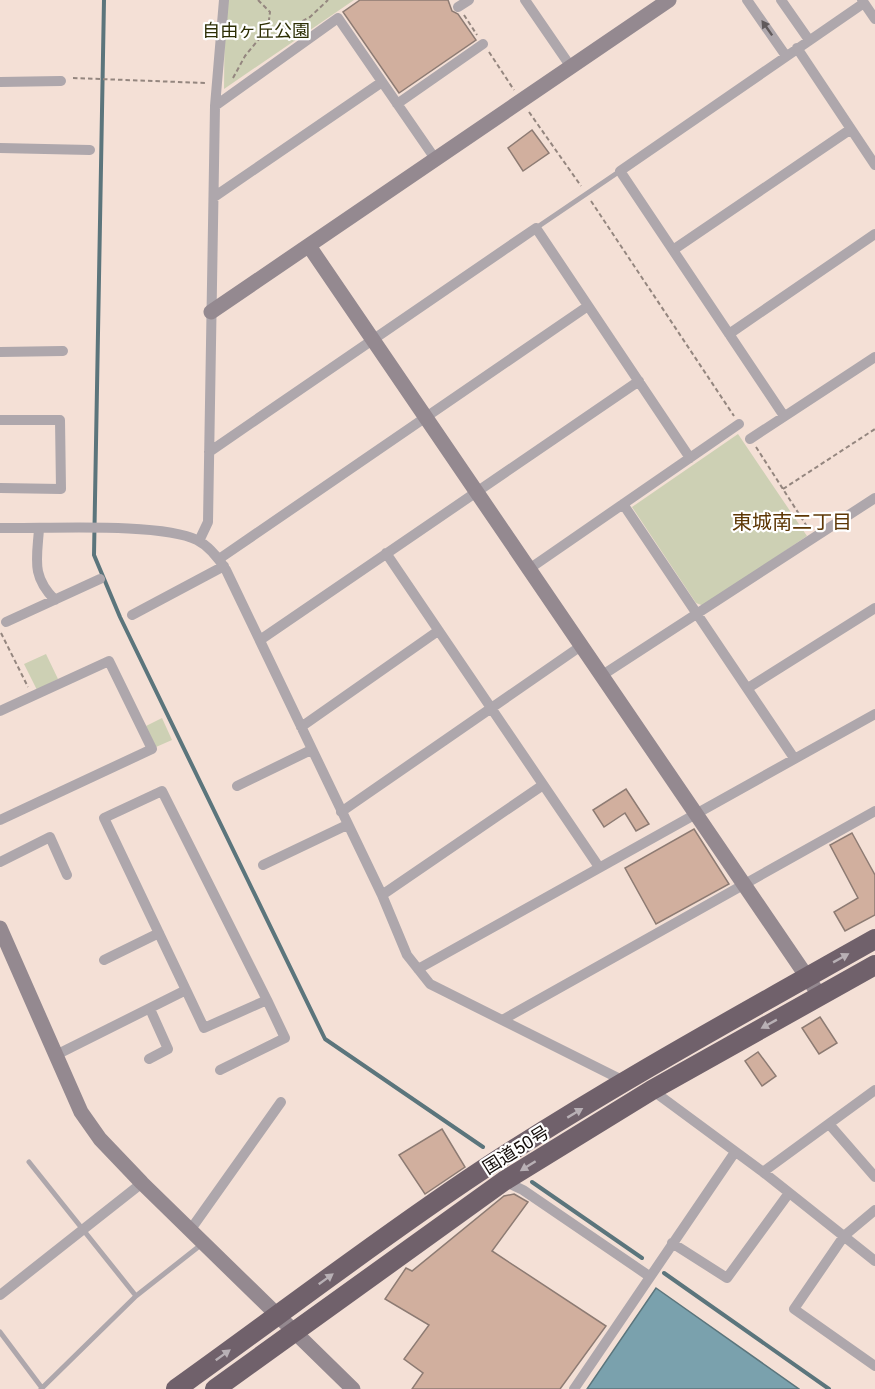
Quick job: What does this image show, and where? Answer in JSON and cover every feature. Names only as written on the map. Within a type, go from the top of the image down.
[{"type":"highway","name":"国道50号","points":[[176,1389],[428,1206],[524,1143],[875,939]]},
{"type":"highway","name":"国道50号","points":[[215,1389],[504,1181],[652,1090],[820,996],[873,970]]},
{"type":"street","points":[[199,541],[208,522],[215,106],[224,0]]},
{"type":"street","points":[[458,7],[469,0]]},
{"type":"street","points":[[525,0],[571,67]]},
{"type":"street","points":[[211,312],[669,0]]},
{"type":"street","points":[[747,0],[786,56]]},
{"type":"street","points":[[781,0],[809,40]]},
{"type":"street","points":[[784,416],[620,171],[863,2],[875,19]]},
{"type":"street","points":[[215,106],[338,18],[436,160]]},
{"type":"street","points":[[398,104],[483,44]]},
{"type":"street","points":[[796,48],[875,165]]},
{"type":"street","points":[[0,82],[61,81]]},
{"type":"street","points":[[214,197],[382,82]]},
{"type":"street","points":[[673,250],[850,129]]},
{"type":"street","points":[[0,148],[90,150]]},
{"type":"street","points":[[209,452],[536,228],[690,458]]},
{"type":"street","points":[[729,334],[875,234]]},
{"type":"street","points":[[309,246],[820,996]]},
{"type":"street","points":[[132,615],[221,562],[425,417],[588,306]]},
{"type":"street","points":[[0,352],[63,351]]},
{"type":"street","points":[[750,439],[875,357]]},
{"type":"street","points":[[260,640],[639,381]]},
{"type":"street","points":[[0,420],[60,420],[61,489],[0,488]]},
{"type":"street","points":[[529,569],[739,424]]},
{"type":"street","points":[[601,676],[875,498]]},
{"type":"street","points":[[623,504],[794,758]]},
{"type":"street","points":[[0,528],[163,531],[199,541],[221,562],[382,895],[408,955],[418,969],[430,984],[627,1082]]},
{"type":"street","points":[[39,528],[37,576],[41,586],[55,600]]},
{"type":"street","points":[[386,553],[599,867]]},
{"type":"street","points":[[3,626],[100,579]]},
{"type":"street","points":[[748,688],[875,608]]},
{"type":"street","points":[[301,727],[438,631]]},
{"type":"street","points":[[341,812],[581,646]]},
{"type":"street","points":[[0,711],[110,661],[152,749],[0,820]]},
{"type":"street","points":[[418,969],[875,714]]},
{"type":"street","points":[[237,786],[312,750]]},
{"type":"street","points":[[382,895],[543,785]]},
{"type":"street","points":[[220,1070],[285,1038],[267,1000],[162,791],[104,818],[204,1028],[267,1000]]},
{"type":"street","points":[[504,1019],[875,811]]},
{"type":"street","points":[[263,865],[347,825]]},
{"type":"street","points":[[0,862],[50,837],[67,875]]},
{"type":"street","points":[[0,928],[91,1128],[142,1183],[352,1389]]},
{"type":"street","points":[[104,960],[159,933]]},
{"type":"street","points":[[56,1055],[186,990]]},
{"type":"street","points":[[149,1059],[168,1049],[150,1008]]},
{"type":"street","points":[[652,1090],[763,1172],[875,1261]]},
{"type":"street","points":[[763,1172],[875,1090]]},
{"type":"street","points":[[190,1229],[281,1102]]},
{"type":"street","points":[[829,1124],[875,1177]]},
{"type":"street","points":[[574,1389],[735,1152]]},
{"type":"street","points":[[504,1181],[523,1190],[649,1276]]},
{"type":"street","points":[[0,1295],[142,1183]]},
{"type":"street","points":[[672,1243],[727,1278],[789,1192]]},
{"type":"street","points":[[875,1210],[844,1236],[794,1309],[875,1366]]},
{"type":"lane","points":[[536,228],[620,171]]},
{"type":"lane","points":[[29,1162],[136,1296]]},
{"type":"lane","points":[[0,1332],[42,1389],[136,1296],[204,1242]]},
{"type":"path","points":[[61,81],[77,76],[217,84],[232,80],[244,56],[268,28],[270,12],[258,0]]},
{"type":"path","points":[[268,28],[290,28],[310,17],[328,0]]},
{"type":"path","points":[[521,102],[586,194],[739,424]]},
{"type":"path","points":[[783,489],[875,429]]},
{"type":"path","points":[[750,439],[814,538]]},
{"type":"path","points":[[3,626],[33,696]]},
{"type":"green space","name":"自由ヶ丘公園","points":[[225,0],[354,0],[224,89]]},
{"type":"green space","points":[[738,434],[807,536],[704,606],[696,603],[632,507]]},
{"type":"green space","points":[[46,654],[58,679],[37,690],[24,664]]},
{"type":"green space","points":[[162,718],[172,740],[156,747],[146,726]]},
{"type":"water","points":[[656,1288],[799,1389],[587,1389]]},
{"type":"building","points":[[360,0],[448,0],[452,11],[458,14],[476,40],[399,93],[343,12]]},
{"type":"building","points":[[532,130],[549,153],[523,171],[508,148]]},
{"type":"building","points":[[626,789],[649,824],[636,831],[625,813],[604,827],[593,810]]},
{"type":"building","points":[[694,829],[729,884],[656,924],[625,868]]},
{"type":"building","points":[[852,833],[875,875],[875,915],[845,931],[834,912],[858,898],[830,845]]},
{"type":"building","points":[[820,1017],[837,1043],[819,1054],[802,1028]]},
{"type":"building","points":[[758,1052],[776,1076],[762,1086],[745,1061]]},
{"type":"building","points":[[442,1129],[465,1167],[425,1194],[399,1155]]},
{"type":"building","points":[[514,1194],[528,1202],[492,1251],[606,1326],[560,1389],[412,1389],[423,1373],[404,1359],[429,1325],[385,1299],[406,1268],[412,1271],[504,1196]]},
{"type":"waterway","points":[[104,0],[94,555],[120,617],[325,1039],[483,1147]]},
{"type":"waterway","points":[[532,1182],[642,1258]]},
{"type":"waterway","points":[[664,1273],[829,1389]]},
{"type":"district","name":"東城南二丁目","points":[[792,522]]}]
